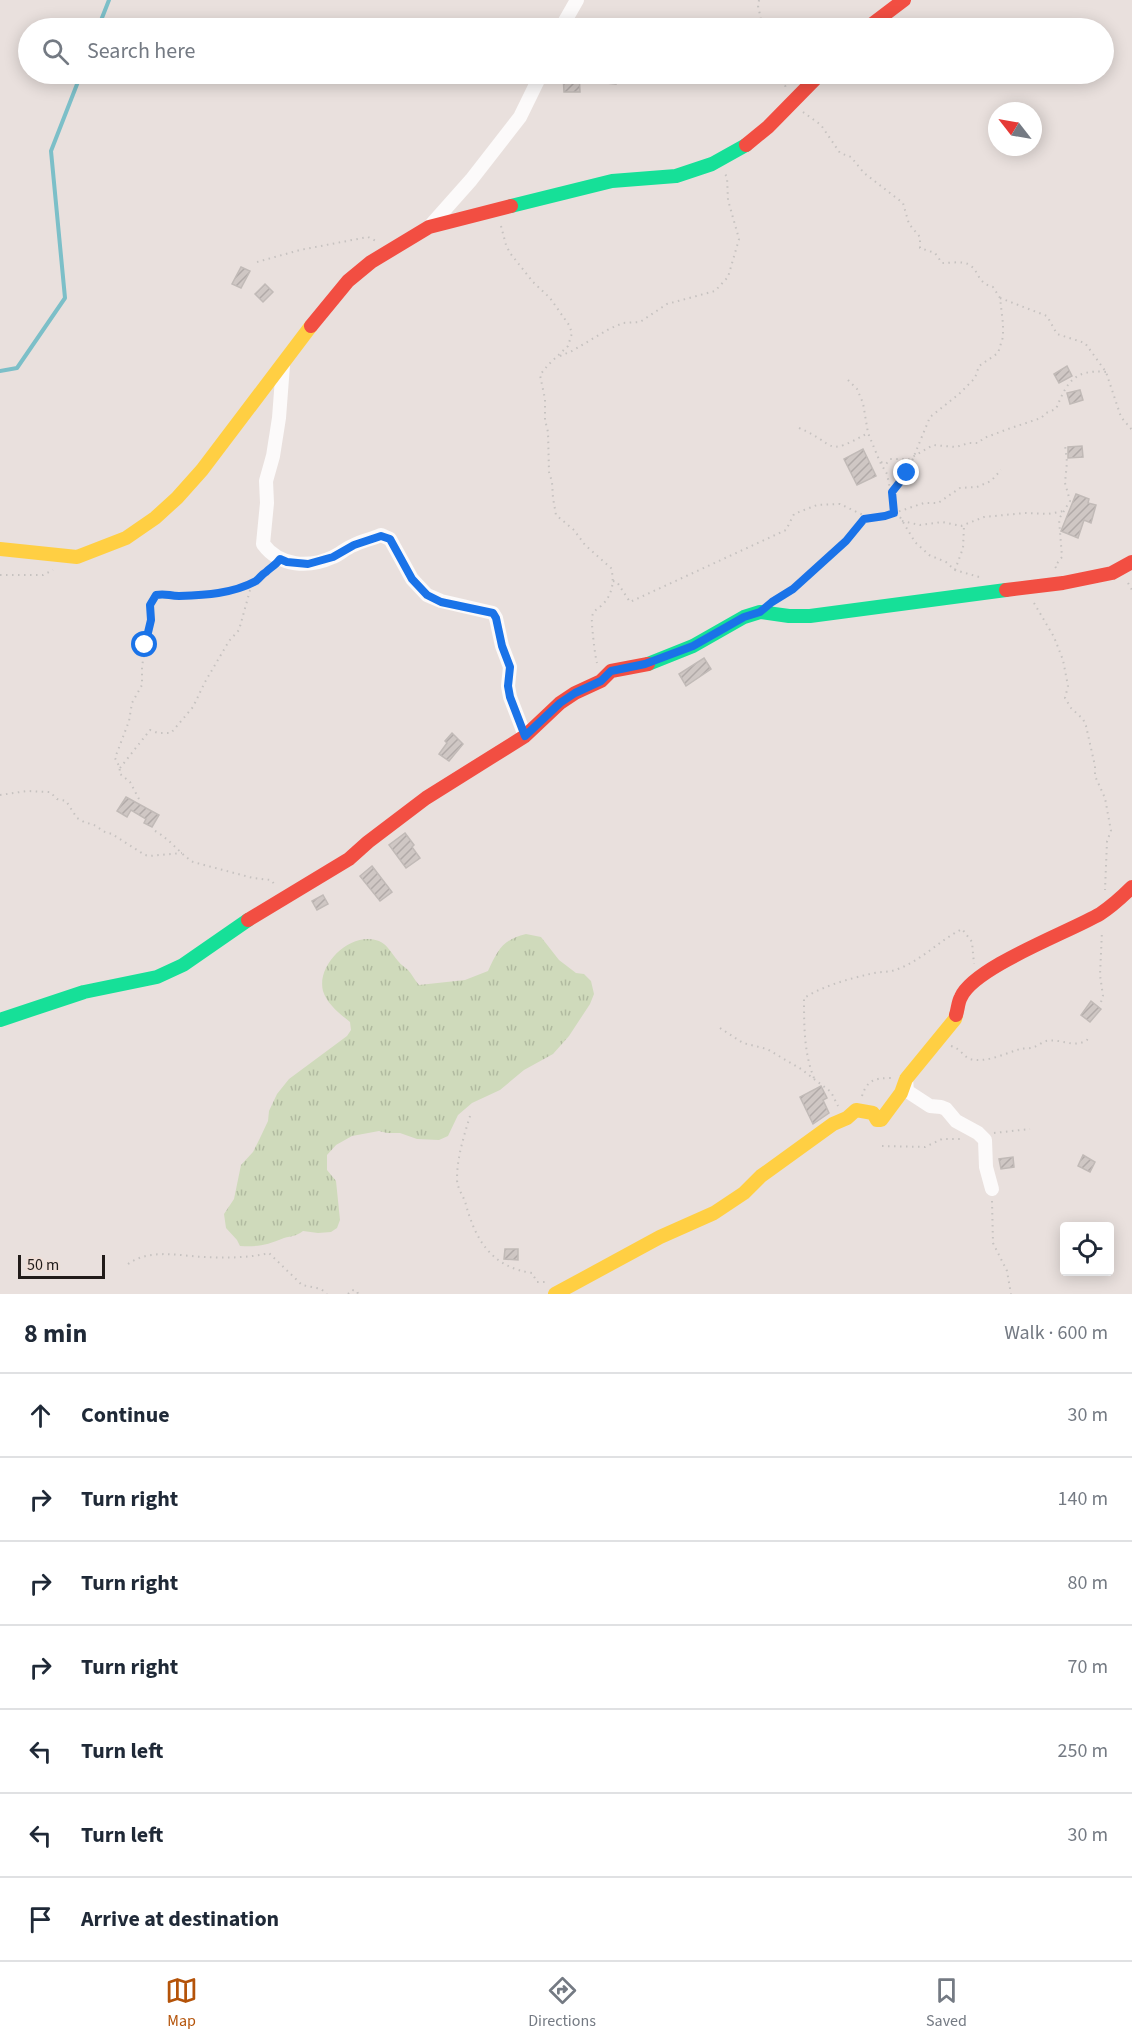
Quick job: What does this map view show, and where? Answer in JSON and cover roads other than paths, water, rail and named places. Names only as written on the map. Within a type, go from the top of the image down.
[{"type":"street","points":[[567,18],[577,0]]},
{"type":"street","points":[[880,18],[904,0]]},
{"type":"street","points":[[429,227],[465,188],[520,117],[536,84]]},
{"type":"street","points":[[0,549],[77,557],[126,538],[155,518],[202,470],[330,301],[348,281],[371,262],[429,227],[612,181],[676,176],[716,162],[740,150],[768,127],[810,84]]},
{"type":"street","points":[[282,365],[279,418],[266,482],[267,503],[263,544],[270,553],[280,559],[308,564],[333,557],[354,545],[381,536],[390,539],[412,579],[427,595],[441,602],[493,613],[510,667],[508,686],[510,697],[525,736]]},
{"type":"street","points":[[0,1020],[84,992],[133,983],[164,974],[196,957],[257,914],[349,859],[426,798],[525,736],[560,703],[575,693],[601,681],[611,671],[645,664],[702,642],[744,617],[760,612],[800,616],[1065,583],[1101,577],[1132,562]]},
{"type":"street","points":[[558,1293],[660,1237],[714,1213],[744,1194],[761,1176],[832,1124],[847,1118],[856,1110],[873,1113],[877,1120],[881,1120],[901,1093],[906,1079],[956,1019],[961,996],[969,986],[1036,945],[1107,910],[1132,887]]},
{"type":"street","points":[[906,1079],[907,1091],[910,1094],[930,1107],[941,1107],[956,1121],[985,1140],[986,1167],[992,1189]]},
{"type":"waterway","points":[[102,18],[109,0]]},
{"type":"waterway","points":[[0,371],[17,368],[65,298],[51,151],[77,84]]}]
